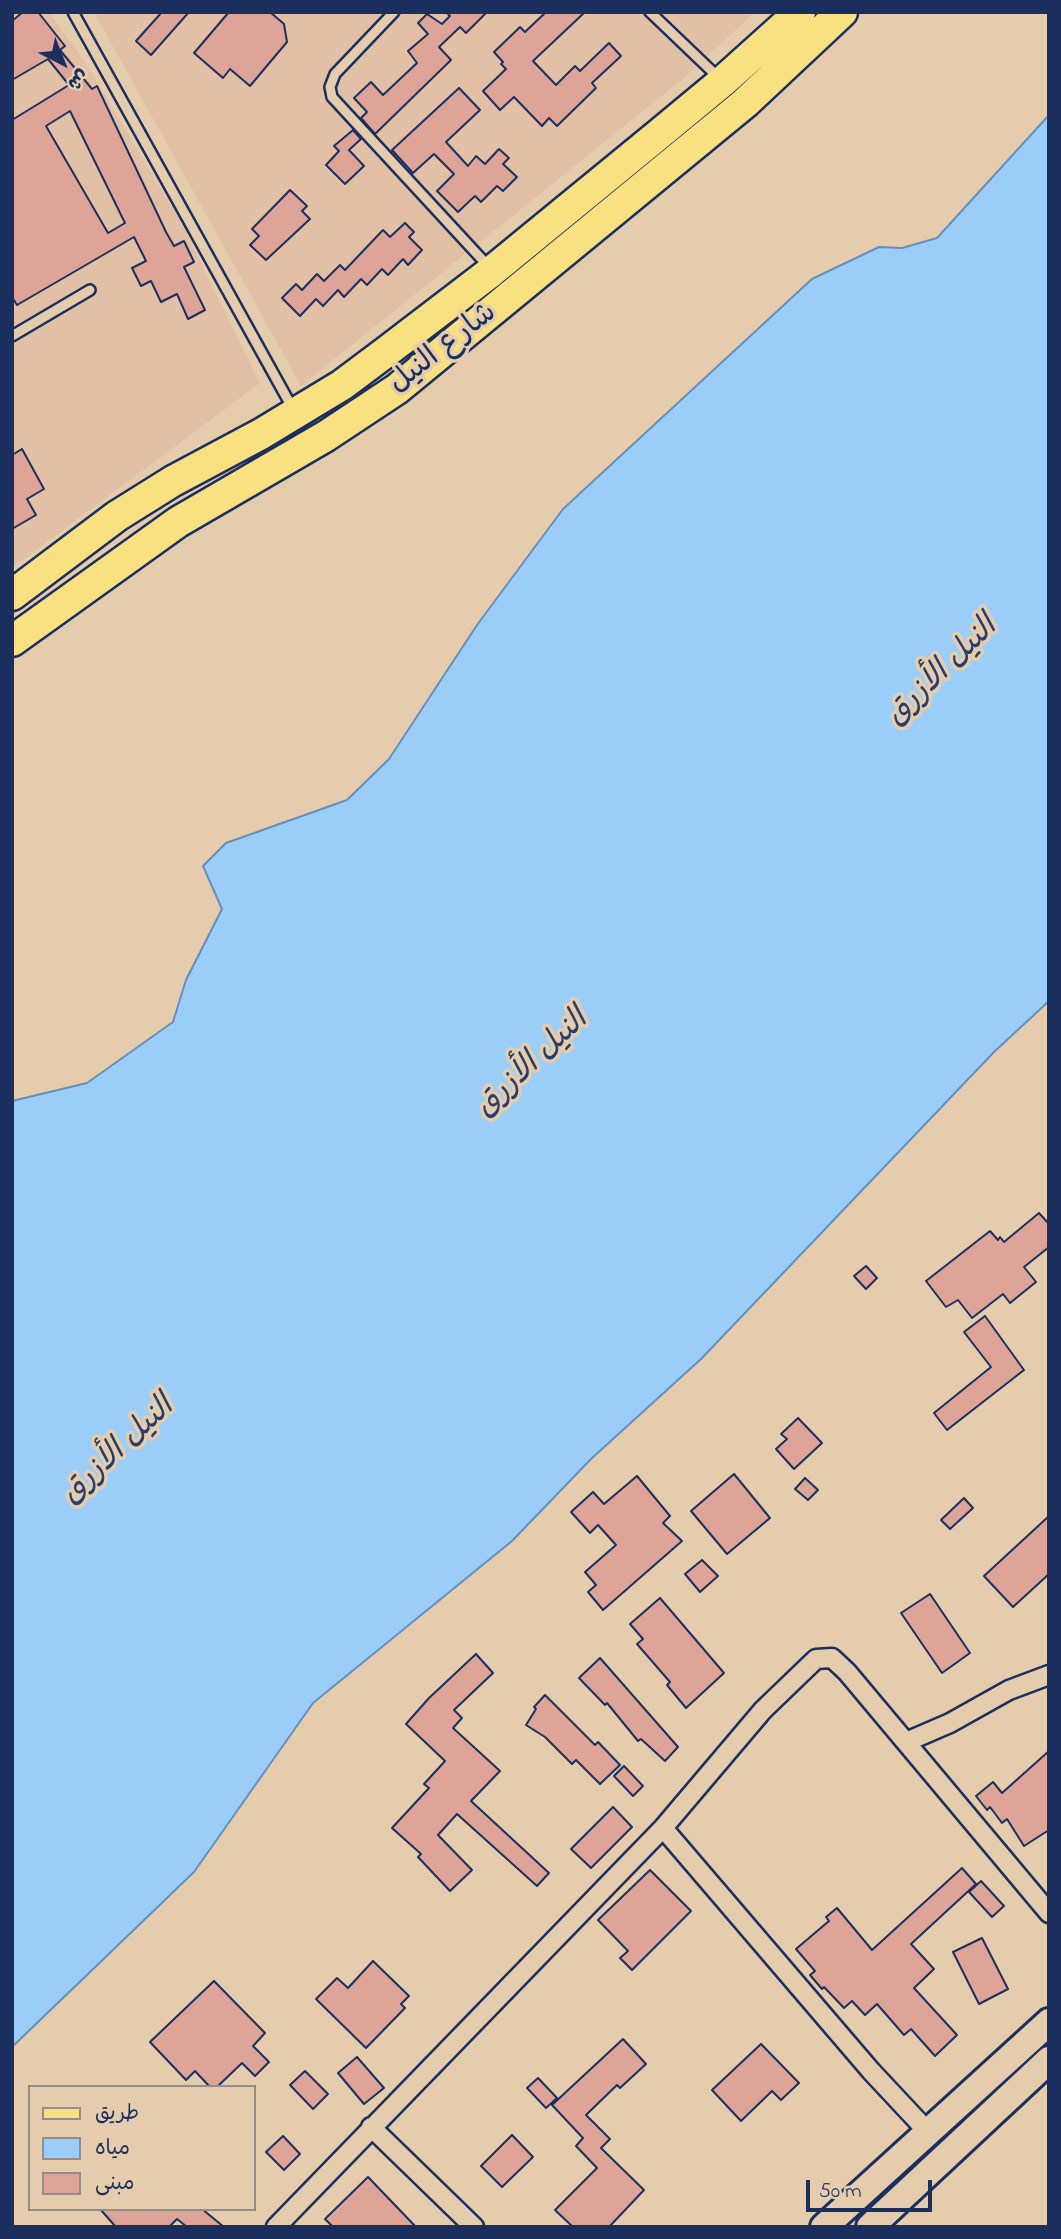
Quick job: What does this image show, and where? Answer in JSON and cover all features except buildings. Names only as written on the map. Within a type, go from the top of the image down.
[{"type":"main road","name":"شارع النيل","points":[[12,595],[117,516],[342,385],[492,271],[722,82],[800,12]]},
{"type":"main road","name":"شارع النيل","points":[[12,641],[178,522],[326,436],[397,388],[745,103],[842,12]]},
{"type":"main road","points":[[824,2227],[928,2132],[1044,2036]]},
{"type":"main road","points":[[870,2227],[1049,2060]]},
{"type":"street","points":[[276,2227],[663,1828],[763,1710],[816,1659],[832,1658],[847,1672],[1049,1913]]},
{"type":"street","points":[[906,1742],[950,1723],[1009,1690],[1049,1675]]},
{"type":"street","points":[[663,1828],[871,2071],[928,2132]]},
{"type":"street","points":[[372,2127],[474,2227]]},
{"type":"lane","points":[[73,12],[296,413]]},
{"type":"lane","points":[[394,12],[335,74],[330,87],[332,97],[492,271]]},
{"type":"lane","points":[[650,12],[722,82]]},
{"type":"lane","points":[[12,336],[90,290]]},
{"type":"shaded area","points":[[12,12],[49,12],[86,64],[181,222],[260,383],[12,568]]},
{"type":"shaded area","points":[[94,12],[755,12],[684,78],[301,386]]},
{"type":"water","name":"النيل الأزرق","points":[[1049,115],[1049,1001],[994,1052],[701,1359],[591,1459],[512,1541],[313,1703],[194,1872],[12,2047],[12,1101],[87,1083],[173,1022],[186,980],[222,909],[203,866],[226,843],[347,800],[389,759],[477,625],[563,509],[812,279],[879,247],[902,248],[937,238]]}]
